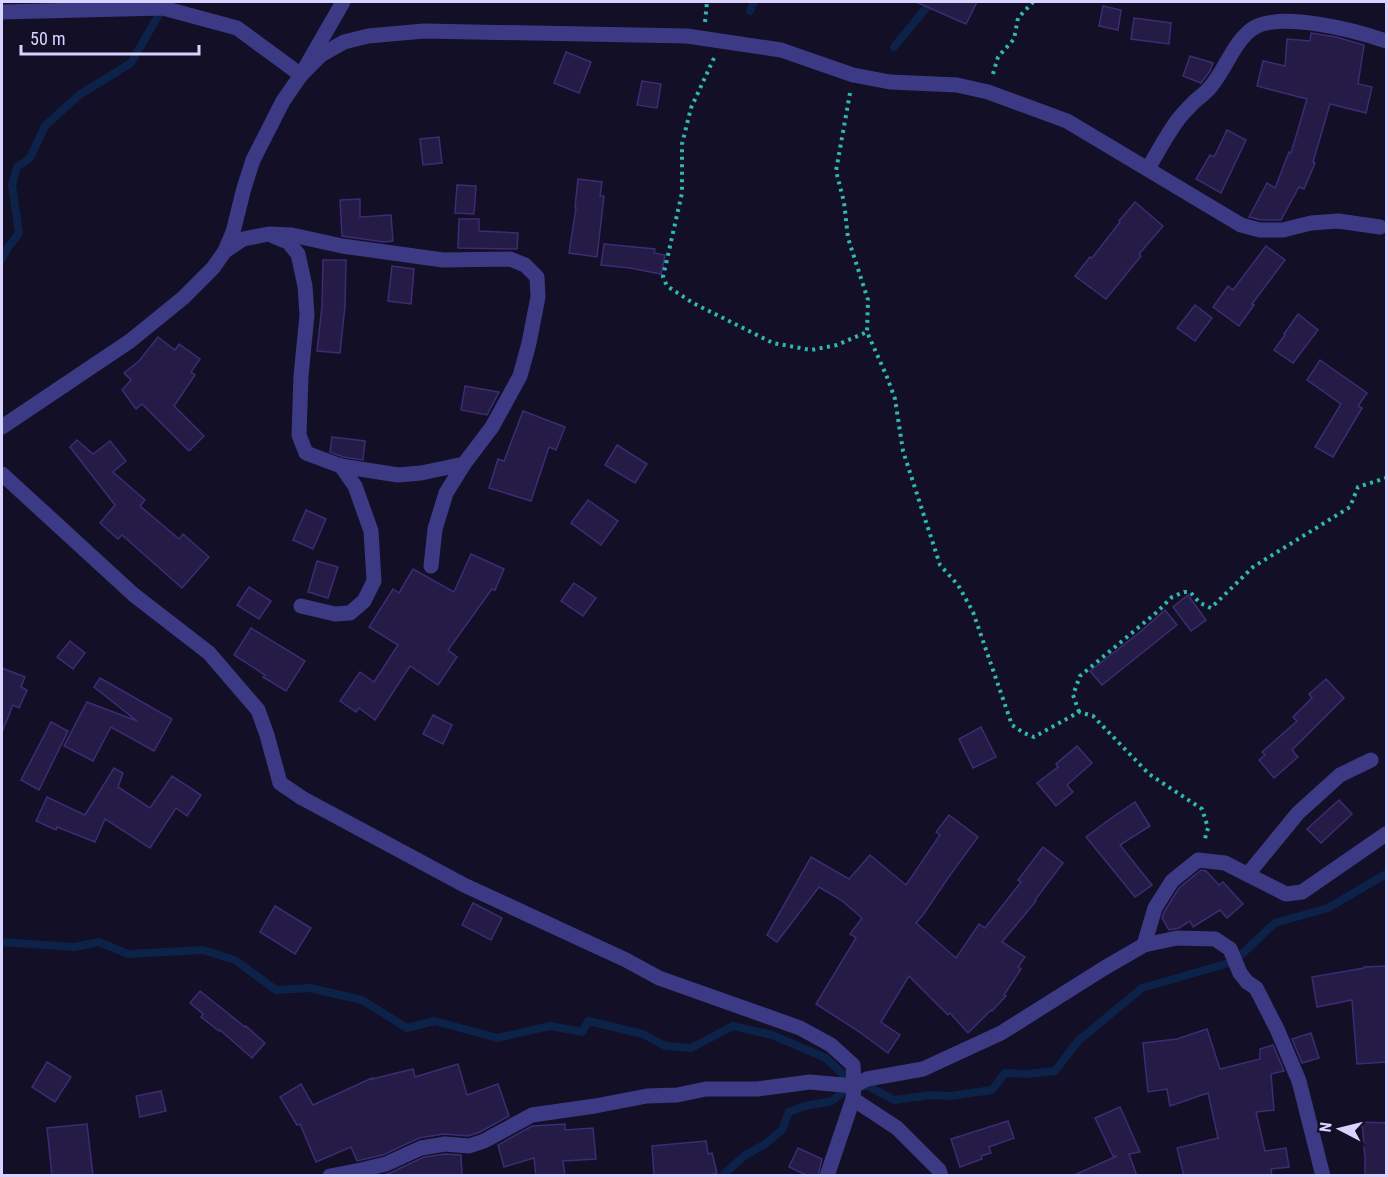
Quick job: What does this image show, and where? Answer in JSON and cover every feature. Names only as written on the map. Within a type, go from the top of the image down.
[{"type":"street","points":[[2,426],[130,340],[183,298],[213,268],[225,251],[233,232],[253,160],[284,101],[343,2]]},
{"type":"street","points":[[2,12],[163,8],[237,28],[301,75]]},
{"type":"street","points":[[1148,169],[1177,121],[1210,88],[1236,46],[1252,28],[1272,21],[1293,20],[1364,33],[1386,41]]},
{"type":"street","points":[[301,75],[321,55],[344,42],[368,36],[424,31],[687,36],[781,50],[853,75],[890,82],[957,85],[988,92],[1067,121],[1241,225],[1260,230],[1283,230],[1311,223],[1338,221],[1380,227]]},
{"type":"street","points":[[225,251],[243,240],[269,234],[292,235],[342,246],[443,261],[510,259],[525,265],[537,277],[538,297],[520,376],[492,427],[464,464],[446,493],[435,529],[431,566]]},
{"type":"street","points":[[269,234],[288,242],[298,254],[305,286],[307,315],[301,376],[299,435],[306,453],[341,466],[398,475],[421,473],[464,464]]},
{"type":"street","points":[[301,606],[335,614],[350,613],[364,601],[374,581],[371,531],[355,486],[341,466]]},
{"type":"street","points":[[2,474],[134,595],[209,653],[258,710],[280,783],[302,798],[464,885],[627,960],[658,978],[800,1028],[831,1045],[853,1065],[853,1092],[828,1176]]},
{"type":"street","points":[[1248,874],[1298,813],[1340,775],[1371,760]]},
{"type":"street","points":[[1144,945],[1155,908],[1172,881],[1198,860],[1225,863],[1286,894],[1302,892],[1386,834]]},
{"type":"street","points":[[853,1092],[867,1079],[923,1069],[1001,1033],[1144,945],[1177,938],[1215,939],[1230,949],[1240,973],[1256,988],[1281,1039],[1299,1081],[1323,1176]]},
{"type":"street","points":[[330,1176],[386,1164],[421,1148],[445,1144],[469,1146],[484,1141],[532,1115],[647,1096],[677,1095],[706,1089],[757,1089],[810,1082],[853,1092],[897,1128],[939,1170],[941,1176]]},
{"type":"path","points":[[988,92],[998,57],[1014,39],[1018,18],[1033,2]]},
{"type":"path","points":[[721,41],[691,108],[682,144],[682,193],[663,277],[667,286],[693,303],[773,343],[811,350],[837,345],[867,332]]},
{"type":"path","points":[[853,75],[836,171],[844,202],[848,238],[868,300],[867,332],[888,377],[895,399],[903,451],[940,564],[958,585],[973,612],[1012,725],[1034,737],[1079,712],[1093,716],[1149,774],[1202,809],[1209,828],[1198,860]]},
{"type":"path","points":[[1079,712],[1073,695],[1080,676],[1172,597],[1190,592],[1200,603],[1211,608],[1252,567],[1350,507],[1358,487],[1386,478]]},
{"type":"building","points":[[916,2],[977,2],[966,24]]},
{"type":"building","points":[[1103,6],[1121,10],[1118,30],[1099,26]]},
{"type":"building","points":[[1134,18],[1171,23],[1169,44],[1131,39]]},
{"type":"building","points":[[1311,33],[1364,45],[1358,84],[1372,87],[1366,113],[1330,104],[1313,162],[1315,163],[1304,189],[1299,187],[1281,220],[1261,220],[1249,217],[1267,183],[1275,188],[1289,152],[1291,153],[1307,99],[1257,86],[1263,61],[1285,66],[1287,39],[1310,41]]},
{"type":"building","points":[[566,52],[591,62],[579,93],[554,83]]},
{"type":"building","points":[[1190,56],[1213,63],[1201,83],[1183,76]]},
{"type":"building","points":[[642,81],[661,84],[657,108],[637,105]]},
{"type":"building","points":[[1227,130],[1246,140],[1221,193],[1196,179],[1210,155],[1214,157]]},
{"type":"building","points":[[439,137],[442,163],[423,165],[420,139]]},
{"type":"building","points":[[578,179],[602,182],[600,196],[604,196],[597,257],[569,253]]},
{"type":"building","points":[[457,185],[476,186],[474,214],[455,213]]},
{"type":"building","points":[[360,199],[360,217],[391,215],[393,241],[384,242],[342,236],[340,200]]},
{"type":"building","points":[[1135,202],[1163,226],[1106,299],[1075,276],[1090,257],[1092,258]]},
{"type":"building","points":[[459,219],[479,219],[479,231],[518,233],[517,249],[458,248]]},
{"type":"building","points":[[604,244],[655,249],[654,253],[665,255],[661,274],[601,265]]},
{"type":"building","points":[[1266,246],[1285,260],[1252,304],[1254,305],[1239,326],[1213,307],[1228,286],[1233,290]]},
{"type":"building","points":[[323,260],[346,260],[345,306],[340,353],[317,351],[322,306]]},
{"type":"building","points":[[392,266],[414,269],[411,304],[388,301]]},
{"type":"building","points":[[1195,305],[1212,318],[1195,341],[1177,328]]},
{"type":"building","points":[[1298,314],[1318,330],[1293,363],[1274,350]]},
{"type":"building","points":[[158,337],[175,350],[179,344],[200,359],[191,372],[195,375],[174,406],[204,436],[189,451],[142,404],[136,409],[122,390],[131,380],[124,373],[139,361]]},
{"type":"building","points":[[1320,360],[1367,393],[1358,406],[1362,408],[1333,457],[1315,447],[1341,404],[1307,380]]},
{"type":"building","points":[[465,386],[499,392],[487,415],[461,410]]},
{"type":"building","points":[[523,411],[565,427],[556,450],[549,447],[531,501],[489,488],[498,459],[504,461]]},
{"type":"building","points":[[332,437],[365,441],[363,460],[330,452]]},
{"type":"building","points":[[77,440],[93,454],[110,441],[126,461],[113,472],[145,500],[140,506],[179,539],[183,534],[209,557],[182,588],[122,535],[118,539],[100,523],[115,505],[70,447]]},
{"type":"building","points":[[617,445],[647,464],[635,483],[605,465]]},
{"type":"building","points":[[588,500],[618,521],[601,545],[571,523]]},
{"type":"building","points":[[306,510],[326,519],[313,549],[293,540]]},
{"type":"building","points":[[471,554],[504,569],[495,590],[492,589],[448,650],[457,657],[438,685],[410,666],[375,720],[359,708],[356,712],[340,701],[360,672],[374,682],[398,645],[369,627],[393,589],[399,593],[413,569],[454,592]]},
{"type":"building","points":[[317,561],[338,567],[328,598],[308,592]]},
{"type":"building","points":[[574,583],[596,598],[583,616],[561,601]]},
{"type":"building","points":[[249,587],[271,601],[259,619],[237,605]]},
{"type":"building","points":[[1188,595],[1206,620],[1191,631],[1173,607]]},
{"type":"building","points":[[1165,610],[1177,625],[1102,685],[1090,671]]},
{"type":"building","points":[[251,628],[305,661],[286,691],[234,655]]},
{"type":"building","points":[[70,641],[85,653],[73,669],[57,657]]},
{"type":"building","points":[[2,668],[25,677],[21,687],[27,690],[19,708],[13,705],[2,732]]},
{"type":"building","points":[[100,678],[172,719],[154,751],[111,727],[93,761],[64,746],[87,702],[137,721],[94,687]]},
{"type":"building","points":[[1326,679],[1344,698],[1292,750],[1298,757],[1274,778],[1259,760],[1265,755],[1262,752],[1297,721],[1293,717],[1312,698],[1309,694]]},
{"type":"building","points":[[433,715],[452,725],[443,744],[423,734]]},
{"type":"building","points":[[51,722],[68,731],[39,790],[21,780]]},
{"type":"building","points":[[981,727],[996,757],[973,768],[959,739]]},
{"type":"building","points":[[1077,746],[1092,763],[1067,785],[1073,792],[1056,806],[1037,783],[1058,767],[1056,764]]},
{"type":"building","points":[[114,768],[123,773],[118,787],[150,808],[172,776],[201,795],[187,816],[176,808],[150,848],[105,819],[95,842],[36,821],[47,797],[85,815]]},
{"type":"building","points":[[1339,800],[1352,814],[1321,843],[1307,829]]},
{"type":"building","points":[[1135,802],[1150,826],[1120,845],[1152,885],[1135,897],[1086,837]]},
{"type":"building","points":[[949,815],[978,837],[916,923],[956,958],[979,924],[985,928],[1021,882],[1018,880],[1043,847],[1063,863],[1036,901],[1002,942],[1025,957],[1018,967],[1021,969],[1004,995],[1006,996],[968,1033],[950,1013],[948,1015],[909,976],[881,1022],[900,1035],[888,1053],[816,1004],[856,938],[850,934],[862,918],[841,900],[819,887],[777,942],[767,935],[811,857],[849,879],[870,855],[906,885],[940,835],[936,832]]},
{"type":"building","points":[[1201,870],[1206,871],[1219,885],[1223,882],[1243,904],[1227,918],[1220,910],[1193,927],[1190,921],[1179,928],[1169,930],[1162,918],[1164,912],[1179,888]]},
{"type":"building","points":[[473,903],[502,918],[491,940],[462,925]]},
{"type":"building","points":[[275,906],[311,928],[295,954],[260,932]]},
{"type":"building","points":[[1386,966],[1386,1062],[1357,1064],[1352,1000],[1317,1007],[1312,977],[1364,967]]},
{"type":"building","points":[[200,991],[265,1043],[252,1058],[201,1017],[203,1014],[190,1003]]},
{"type":"building","points":[[1207,1029],[1220,1069],[1260,1059],[1260,1049],[1273,1045],[1284,1071],[1271,1074],[1274,1110],[1256,1112],[1265,1151],[1286,1148],[1289,1167],[1271,1169],[1272,1176],[1184,1176],[1177,1148],[1218,1138],[1208,1093],[1170,1106],[1167,1089],[1148,1092],[1143,1043],[1177,1039]]},
{"type":"building","points":[[1311,1033],[1319,1058],[1302,1063],[1292,1039]]},
{"type":"building","points":[[47,1062],[71,1077],[55,1102],[32,1087]]},
{"type":"building","points":[[458,1064],[467,1095],[498,1084],[509,1116],[468,1136],[444,1134],[419,1138],[383,1155],[357,1161],[351,1147],[316,1162],[300,1124],[297,1125],[280,1097],[301,1084],[313,1105],[372,1078],[413,1069],[415,1077]]},
{"type":"building","points":[[161,1091],[166,1111],[140,1117],[136,1096]]},
{"type":"building","points":[[1120,1107],[1140,1152],[1129,1154],[1137,1176],[1072,1176],[1117,1156],[1113,1156],[1095,1118]]},
{"type":"building","points":[[1008,1121],[1014,1138],[989,1147],[991,1153],[960,1167],[951,1139]]},
{"type":"building","points":[[1362,1122],[1386,1123],[1386,1176],[1365,1176]]},
{"type":"building","points":[[87,1124],[93,1176],[52,1176],[47,1128]]},
{"type":"building","points":[[565,1124],[565,1130],[593,1128],[596,1159],[563,1161],[565,1176],[536,1176],[534,1158],[504,1167],[498,1145],[532,1126]]},
{"type":"building","points":[[706,1141],[708,1154],[712,1153],[717,1173],[707,1176],[654,1176],[652,1146]]},
{"type":"building","points":[[798,1148],[822,1159],[818,1176],[808,1176],[789,1167]]},
{"type":"building","points":[[445,1154],[461,1155],[462,1176],[380,1176],[424,1157]]},
{"type":"waterway","points":[[750,11],[754,2]]},
{"type":"waterway","points":[[894,47],[931,2]]},
{"type":"waterway","points":[[2,259],[19,233],[12,185],[17,167],[30,158],[45,126],[79,95],[131,63],[162,9]]},
{"type":"waterway","points":[[860,1086],[868,1086],[894,1100],[931,1095],[950,1096],[992,1090],[1005,1073],[1026,1074],[1055,1071],[1078,1041],[1142,988],[1229,963],[1275,923],[1328,908],[1386,874]]},
{"type":"waterway","points":[[2,942],[74,947],[99,942],[128,954],[203,950],[235,960],[276,990],[310,988],[362,1000],[407,1028],[435,1021],[497,1038],[550,1026],[582,1032],[588,1021],[643,1034],[665,1046],[691,1048],[733,1026],[772,1035],[826,1058],[852,1083]]},
{"type":"waterway","points":[[722,1176],[744,1156],[765,1144],[782,1130],[789,1112],[805,1106],[832,1101],[848,1088]]}]
